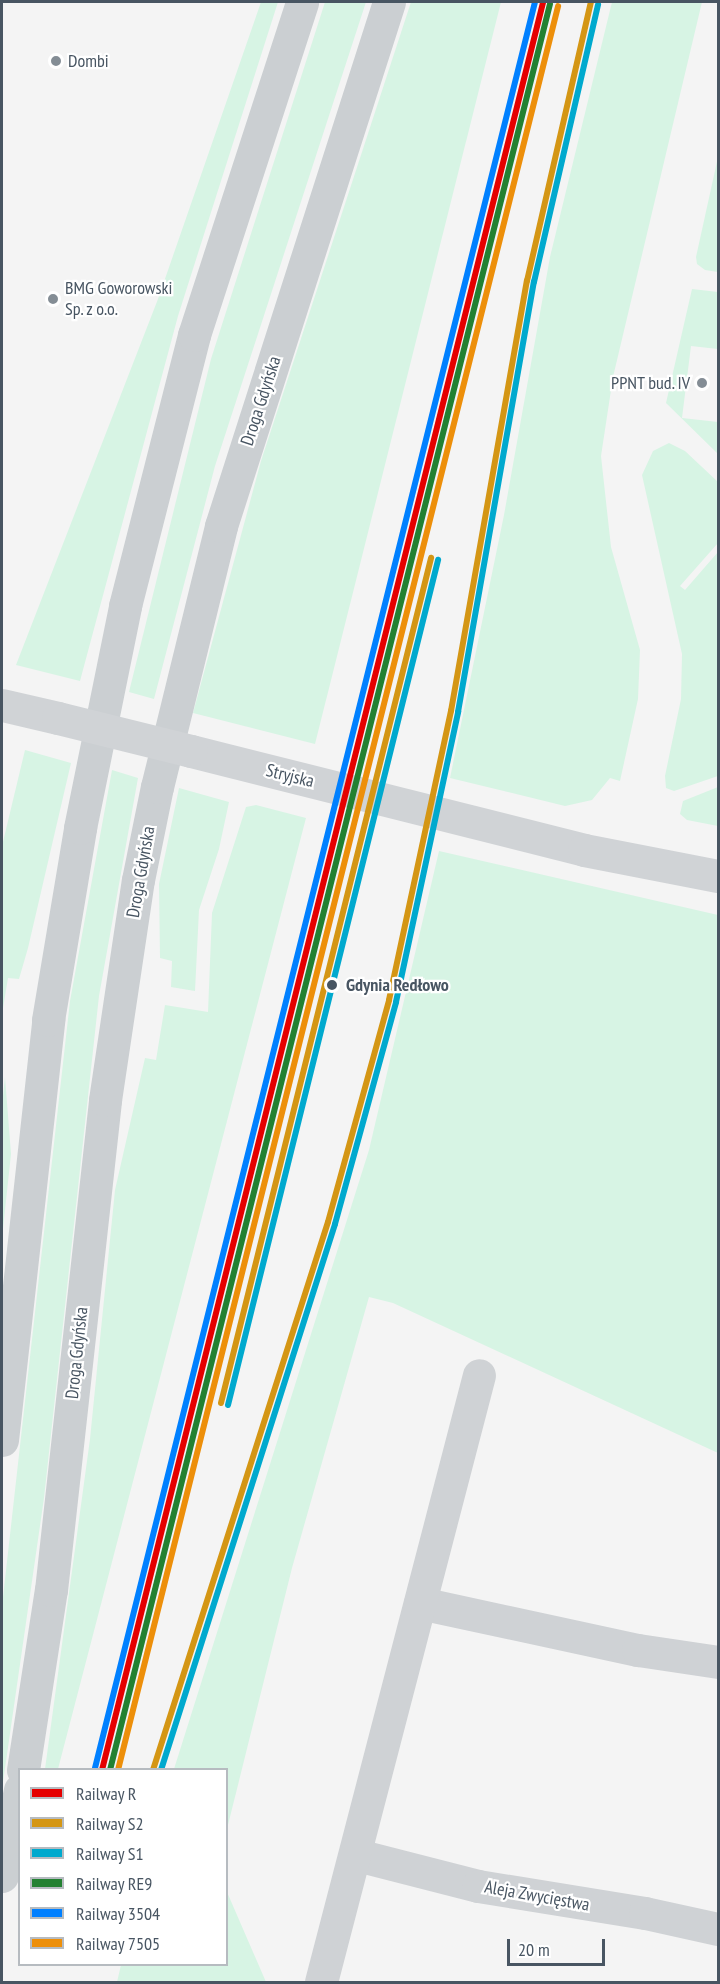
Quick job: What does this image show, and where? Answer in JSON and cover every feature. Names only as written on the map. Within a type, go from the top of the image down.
[{"type":"main road","points":[[2,1440],[48,1020],[80,828],[125,606],[194,335],[302,2]]},
{"type":"main road","name":"Droga Gdyńska","points":[[23,1768],[51,1590],[105,1100],[138,880],[156,787],[221,526],[389,2]]},
{"type":"main road","name":"Stryjska","points":[[2,705],[584,850],[718,876]]},
{"type":"main road","points":[[2,1876],[18,1800]]},
{"type":"street","points":[[321,1983],[357,1856],[479,1376]]},
{"type":"street","points":[[420,1602],[638,1650],[718,1662]]},
{"type":"street","name":"Aleja Zwycięstwa","points":[[357,1856],[478,1886],[645,1913],[718,1929]]},
{"type":"green space","points":[[261,2],[278,2],[178,316],[80,681],[16,665],[158,299]]},
{"type":"green space","points":[[325,2],[366,2],[215,466],[154,699],[129,692],[211,359]]},
{"type":"green space","points":[[411,2],[501,2],[315,744],[193,713],[261,461]]},
{"type":"green space","points":[[612,2],[702,2],[613,377],[601,456],[611,547],[640,650],[638,699],[620,781],[610,778],[592,800],[565,806],[450,778],[504,515],[550,257]]},
{"type":"green space","points":[[718,157],[718,272],[705,270],[697,264],[696,257]]},
{"type":"green space","points":[[692,289],[718,292],[718,349],[691,346],[682,418],[718,422],[718,454],[666,403]]},
{"type":"green space","points":[[669,443],[685,451],[718,482],[718,543],[680,586],[685,590],[718,552],[718,776],[674,791],[666,788],[665,776],[681,699],[682,654],[642,475],[653,451]]},
{"type":"green space","points":[[25,750],[71,763],[28,948],[19,979],[8,978],[3,1008],[2,846]]},
{"type":"green space","points":[[112,770],[138,778],[99,996],[44,1498],[3,1782],[2,1606],[70,1001]]},
{"type":"green space","points":[[718,787],[718,826],[687,820],[680,814],[683,801]]},
{"type":"green space","points":[[179,788],[229,802],[219,849],[199,910],[195,991],[171,987],[172,961],[160,958],[159,884]]},
{"type":"green space","points":[[256,805],[306,818],[58,1768],[45,1768],[90,1439],[115,1190],[145,1058],[156,1060],[165,1005],[208,1012],[212,913],[246,807]]},
{"type":"green space","points":[[439,851],[718,915],[718,1453],[393,1303],[369,1297],[292,1568],[228,1825],[228,1768],[174,1768],[369,1150]]},
{"type":"green space","points":[[5,1077],[11,1154],[2,1238],[2,1105]]},
{"type":"green space","points":[[228,1894],[266,1982],[117,1982],[121,1966],[228,1966]]},
{"type":"rail line","name":"3504","points":[[95,1768],[535,2]]},
{"type":"rail line","name":"R","points":[[102,1768],[543,2]]},
{"type":"rail line","name":"S2","points":[[154,1768],[328,1222],[389,1000],[451,711],[527,281],[591,2]]},
{"type":"rail line","name":"RE9","points":[[110,1768],[550,4]]},
{"type":"rail line","name":"S1","points":[[162,1768],[335,1224],[396,1002],[458,712],[534,282],[598,4]]},
{"type":"rail line","name":"7505","points":[[118,1768],[558,6]]},
{"type":"rail line","name":"S2","points":[[221,1403],[431,558]]},
{"type":"rail line","name":"S1","points":[[228,1405],[438,560]]},
{"type":"place","name":"Dombi","points":[[56,61]]},
{"type":"place","name":"BMG Goworowski Sp. z o.o.","points":[[53,299]]},
{"type":"place","name":"PPNT bud. IV","points":[[702,383]]},
{"type":"place","name":"Gdynia Redłowo","points":[[332,985]]}]
